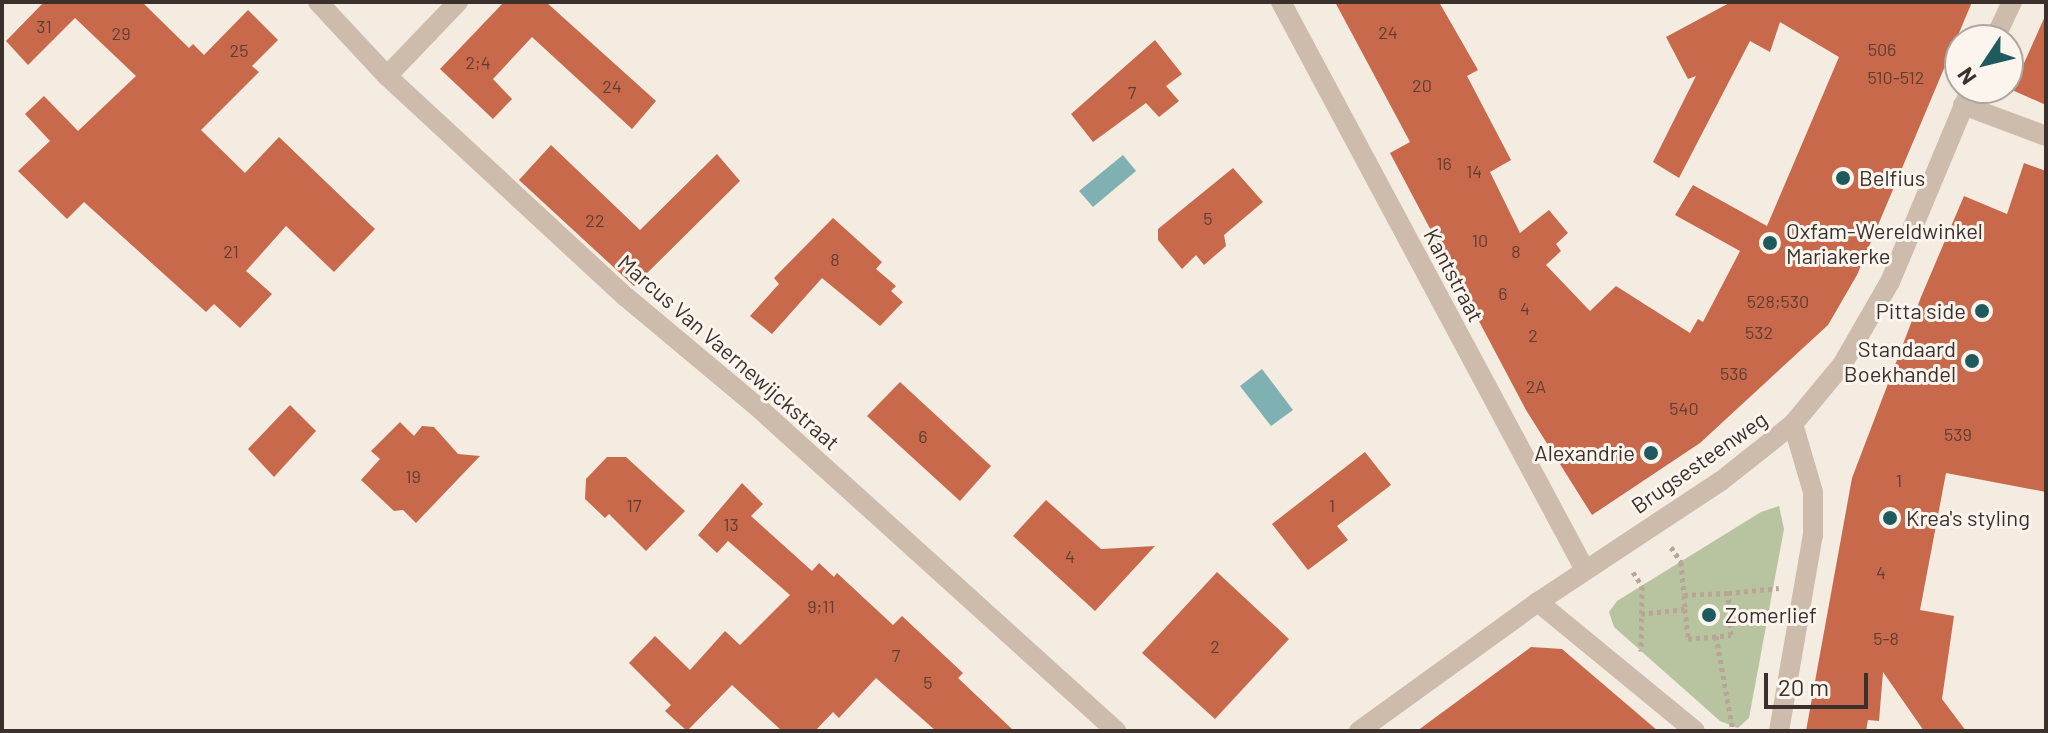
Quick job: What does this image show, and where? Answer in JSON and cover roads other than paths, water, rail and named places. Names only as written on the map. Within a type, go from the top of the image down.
[{"type":"street","name":"Marcus Van Vaernewijckstraat","points":[[318,2],[387,76],[626,297],[761,410],[1116,731]]},
{"type":"street","points":[[387,76],[458,2]]},
{"type":"street","name":"Kantstraat","points":[[1281,2],[1585,570]]},
{"type":"street","points":[[2002,24],[2012,2]]},
{"type":"street","name":"Brugsesteenweg","points":[[1359,731],[1538,602],[1656,524],[1793,424],[1842,365],[1890,282],[1964,104]]},
{"type":"street","points":[[1983,104],[2046,136]]},
{"type":"street","points":[[1779,731],[1804,582],[1813,492],[1793,424]]},
{"type":"street","points":[[1538,602],[1695,731]]},
{"type":"water","points":[[1123,155],[1136,171],[1093,207],[1079,191]]},
{"type":"water","points":[[1262,369],[1293,410],[1271,426],[1240,386]]},
{"type":"place","name":"Belfius","points":[[1843,178]]},
{"type":"place","name":"Oxfam-Wereldwinkel Mariakerke","points":[[1770,243]]},
{"type":"place","name":"Pitta side","points":[[1982,311]]},
{"type":"place","name":"Standaard Boekhandel","points":[[1972,361]]},
{"type":"place","name":"Alexandrie","points":[[1651,453]]},
{"type":"place","name":"Krea's styling","points":[[1890,518]]},
{"type":"place","name":"Zomerlief","points":[[1709,615]]}]
